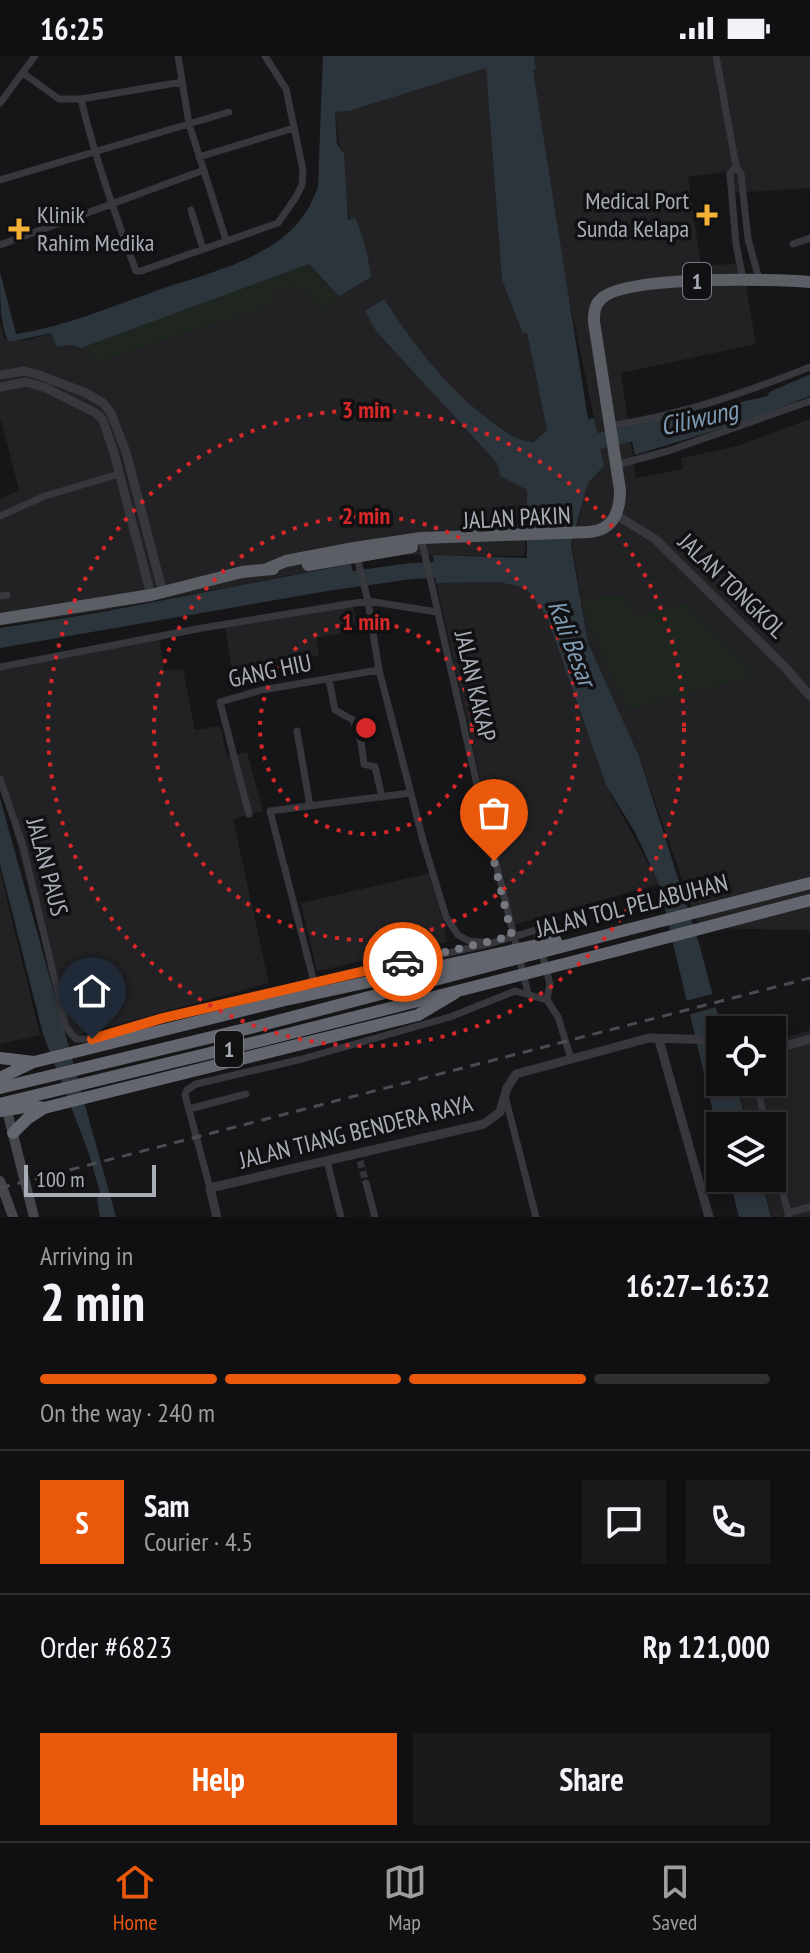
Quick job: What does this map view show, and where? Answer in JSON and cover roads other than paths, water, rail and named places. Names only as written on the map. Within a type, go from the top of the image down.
[{"type":"highway","name":"1","points":[[616,515],[620,490],[594,311],[602,298],[617,291],[674,282],[759,279],[810,282]]},
{"type":"highway","name":"JALAN PAKIN","points":[[0,619],[157,594],[327,553],[584,533],[604,528],[616,515]]},
{"type":"highway","name":"JALAN PAKIN","points":[[269,568],[287,569],[358,560],[422,545]]},
{"type":"highway","name":"JALAN TOL PELABUHAN","points":[[0,1088],[258,1026],[810,883]]},
{"type":"highway","name":"JALAN TOL PELABUHAN","points":[[2,1108],[810,900]]},
{"type":"highway","points":[[0,1080],[36,1061],[281,1001],[500,951],[626,930]]},
{"type":"highway","points":[[13,1133],[27,1119],[47,1108],[418,1015],[458,991]]},
{"type":"highway","points":[[0,1058],[36,1061]]},
{"type":"highway","points":[[2,1108],[47,1108]]},
{"type":"main road","points":[[0,1080],[2,1108],[13,1133],[34,1217]]},
{"type":"main road","points":[[0,1181],[4,1203],[13,1217]]},
{"type":"street","points":[[0,103],[35,56]]},
{"type":"street","points":[[178,56],[189,124],[226,240]]},
{"type":"street","points":[[81,99],[94,153],[137,271],[278,223],[296,197],[304,177],[286,89],[265,56]]},
{"type":"street","points":[[716,56],[736,166],[741,173],[748,239],[759,279]]},
{"type":"street","points":[[23,73],[56,98],[81,99],[182,82]]},
{"type":"street","points":[[0,180],[229,112]]},
{"type":"street","points":[[199,157],[294,128]]},
{"type":"street","points":[[736,166],[730,174],[736,244],[743,279]]},
{"type":"street","points":[[0,245],[204,170]]},
{"type":"street","points":[[191,210],[203,249]]},
{"type":"street","points":[[793,244],[810,238]]},
{"type":"street","points":[[610,427],[715,402],[771,384],[810,367]]},
{"type":"street","points":[[0,375],[24,371],[39,375],[103,403],[111,413],[126,452],[157,594]]},
{"type":"street","points":[[0,387],[26,382],[46,388],[96,413],[103,420],[157,594]]},
{"type":"street","points":[[616,463],[680,447],[810,401]]},
{"type":"street","points":[[114,453],[126,452]]},
{"type":"street","points":[[0,516],[45,496],[119,474]]},
{"type":"street","points":[[122,486],[134,485]]},
{"type":"street","name":"JALAN TONGKOL","points":[[616,515],[655,539],[784,666],[810,696]]},
{"type":"street","name":"JALAN KAKAP","points":[[422,545],[512,936],[528,993]]},
{"type":"street","points":[[358,560],[379,670],[446,917],[458,935],[469,941],[496,941],[515,991]]},
{"type":"street","points":[[0,667],[202,628],[368,601],[437,612]]},
{"type":"street","name":"GANG HIU","points":[[249,814],[220,702],[262,690],[379,670]]},
{"type":"street","name":"GANG HIU","points":[[329,680],[335,710],[353,720],[361,742],[364,764],[375,767],[382,797]]},
{"type":"street","points":[[297,731],[310,806]]},
{"type":"street","name":"JALAN PAUS","points":[[0,779],[23,846],[66,1027],[70,1035],[84,1040],[163,1018],[512,936]]},
{"type":"street","points":[[314,982],[270,811],[410,793]]},
{"type":"street","points":[[512,936],[536,930],[550,984],[547,1000]]},
{"type":"street","points":[[217,1217],[185,1095],[196,1084],[302,1059],[450,1017],[515,991],[547,1000],[558,1017],[571,1059]]},
{"type":"street","name":"JALAN TIANG BENDERA RAYA","points":[[210,1188],[327,1161],[359,1157],[484,1124],[500,1112],[510,1081],[516,1074],[649,1038],[706,1040]]},
{"type":"street","points":[[786,1046],[810,1039]]},
{"type":"street","points":[[659,1040],[709,1217]]},
{"type":"street","points":[[189,1109],[246,1094]]},
{"type":"street","points":[[505,1096],[536,1217]]},
{"type":"street","points":[[327,1161],[341,1217]]},
{"type":"street","points":[[366,1183],[375,1217]]},
{"type":"street","points":[[782,1192],[788,1215],[810,1207]]},
{"type":"water","name":"Kali Besar","points":[[323,56],[534,56],[536,69],[533,70],[588,419],[594,418],[604,466],[588,483],[571,545],[588,643],[639,756],[700,947],[718,1016],[706,1016],[706,1082],[659,884],[635,832],[606,785],[547,617],[526,588],[499,582],[436,583],[433,555],[527,558],[527,490],[500,476],[497,463],[376,331],[365,311],[384,299],[447,382],[509,434],[533,442],[547,430],[527,333],[523,334],[502,280],[486,68],[349,111],[335,112],[337,144],[344,154],[348,220],[355,218],[358,225],[371,277],[339,296],[309,264],[81,348],[70,345],[57,347],[51,333],[9,342],[6,336],[1,309],[0,272],[16,334],[34,331],[105,310],[226,268],[259,253],[298,223],[318,187]]},
{"type":"water","points":[[810,382],[810,396],[749,420],[635,455],[629,426],[773,395]]},
{"type":"water","points":[[351,564],[356,586],[0,648],[0,628],[97,613]]},
{"type":"water","points":[[0,798],[116,1217],[100,1217],[97,1199],[100,1192],[88,1151],[43,1034],[0,864]]},
{"type":"water","points":[[709,1096],[740,1096],[744,1112],[713,1112]]},
{"type":"water","points":[[733,1192],[765,1192],[771,1217],[739,1217]]},
{"type":"waterway","name":"Ciliwung","points":[[775,398],[810,383]]},
{"type":"waterway","name":"Ciliwung","points":[[585,444],[651,429]]},
{"type":"waterway","points":[[333,582],[411,571],[457,569]]},
{"type":"tunnel","points":[[360,1161],[366,1183]]},
{"type":"railway","points":[[0,1188],[810,978]]},
{"type":"place","name":"Medical Port Sunda Kelapa","points":[[707,215]]},
{"type":"place","name":"Klinik Rahim Medika","points":[[19,229]]}]
